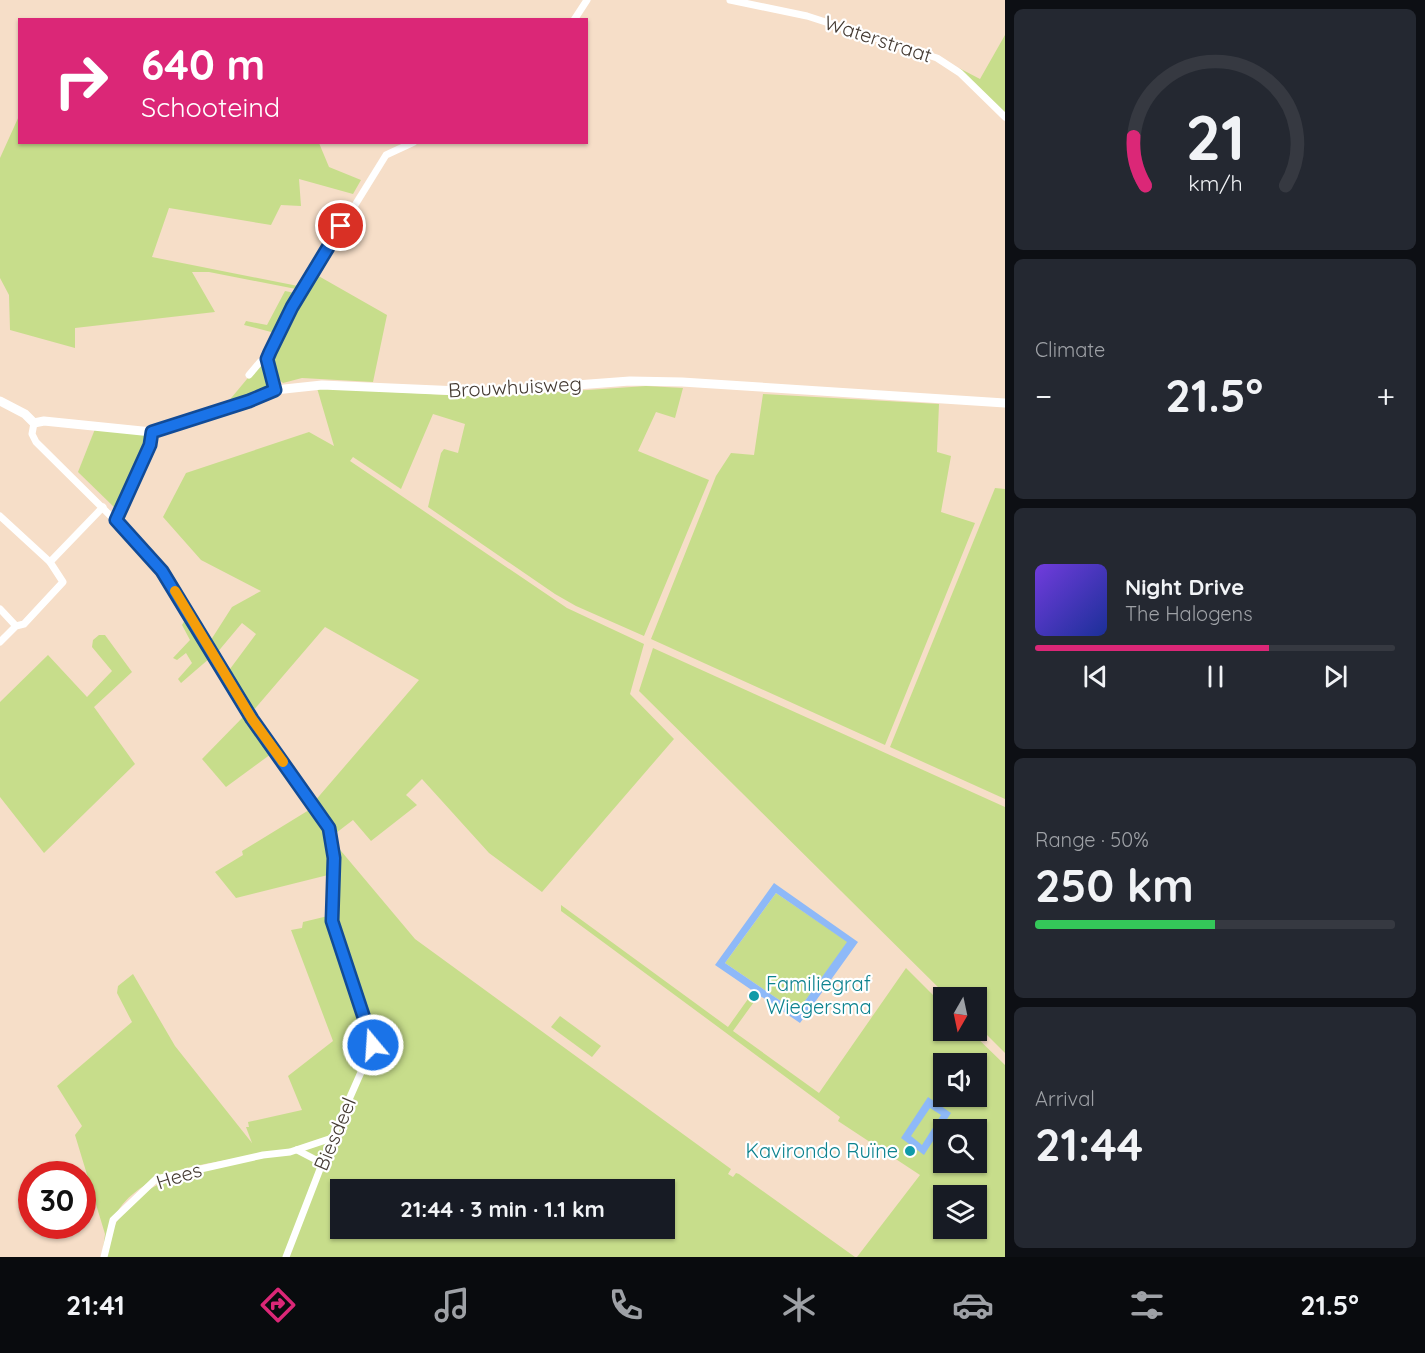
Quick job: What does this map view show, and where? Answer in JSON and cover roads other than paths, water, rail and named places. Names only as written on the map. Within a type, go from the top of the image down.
[{"type":"street","points":[[575,18],[587,0]]},
{"type":"street","name":"Waterstraat","points":[[730,0],[807,16],[937,58],[960,73],[1005,117]]},
{"type":"street","points":[[275,390],[267,359],[292,307],[386,155],[410,144]]},
{"type":"street","points":[[249,375],[260,362],[267,359]]},
{"type":"street","name":"Brouwhuisweg","points":[[34,423],[44,421],[152,432],[249,401],[275,390],[322,385],[483,392],[658,381],[1005,403]]},
{"type":"street","points":[[0,401],[25,414],[34,423],[32,434],[36,442],[116,520],[150,445],[152,432]]},
{"type":"street","points":[[50,562],[103,507]]},
{"type":"street","points":[[0,516],[50,562],[63,582],[24,624],[16,626],[0,642]]},
{"type":"street","name":"Biesdeel","points":[[116,520],[162,571],[252,719],[329,828],[334,858],[332,921],[373,1045],[332,1138],[286,1257]]},
{"type":"street","points":[[0,609],[16,626]]},
{"type":"street","name":"Hees","points":[[104,1257],[113,1220],[156,1179],[297,1150],[332,1138]]},
{"type":"street","points":[[297,1150],[322,1163]]},
{"type":"water","points":[[774,883],[858,942],[800,1023],[715,965]],"holes":[[[776,893],[847,942],[797,1012],[725,963]]]},
{"type":"water","points":[[928,1097],[933,1100],[933,1107],[942,1107],[951,1113],[947,1119],[938,1119],[941,1115],[930,1108],[911,1136],[922,1145],[933,1128],[933,1141],[924,1155],[901,1138]]},
{"type":"place","name":"Familiegraf Wiegersma","points":[[754,996]]},
{"type":"place","name":"Kavirondo Ruïne","points":[[910,1151]]}]
